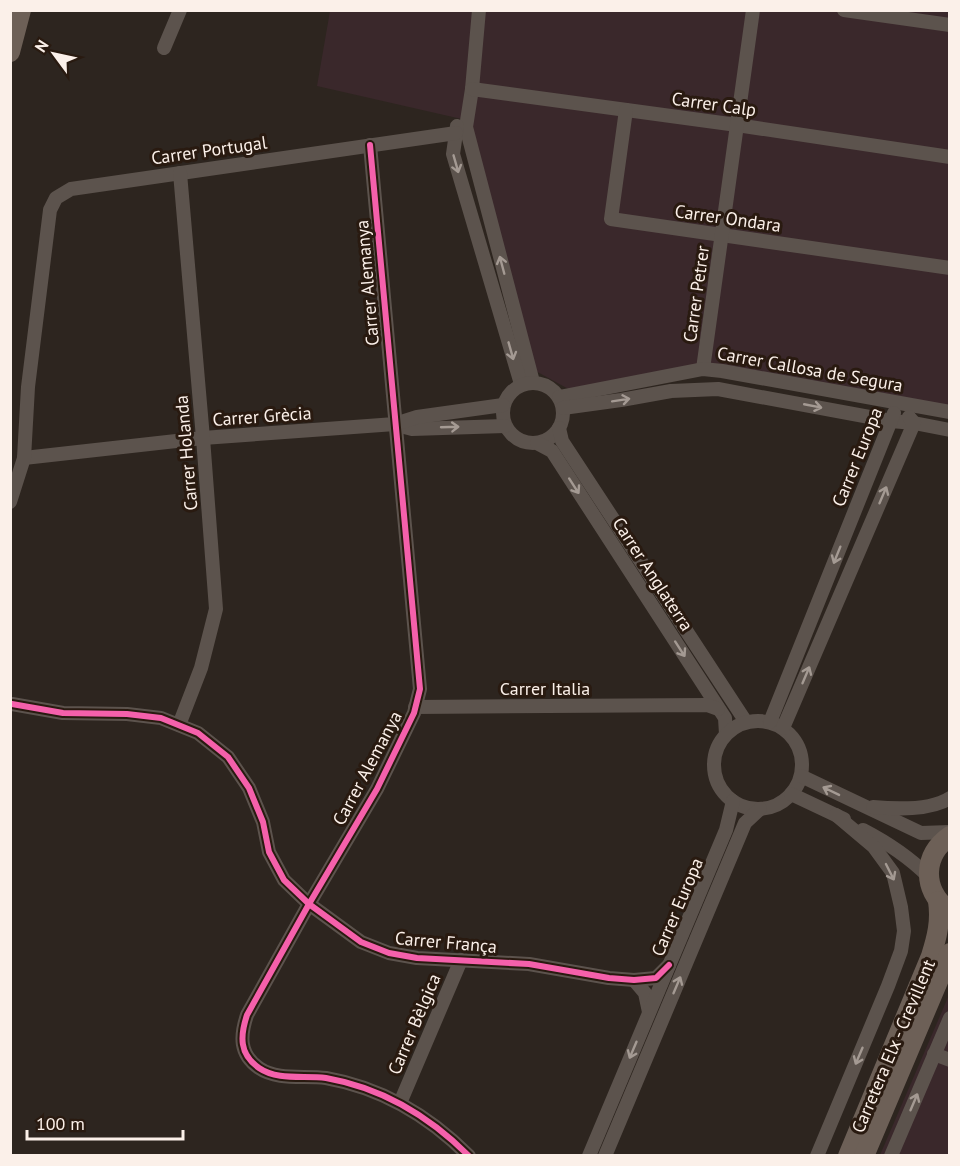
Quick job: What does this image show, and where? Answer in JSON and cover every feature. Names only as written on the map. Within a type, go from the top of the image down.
[{"type":"highway","points":[[10,52],[21,10]]},
{"type":"highway","points":[[928,876],[931,858],[940,843],[950,834]]},
{"type":"highway","name":"Carretera Elx - Crevillent","points":[[848,1155],[939,934],[940,913],[944,906],[931,889],[928,876]]},
{"type":"highway","name":"Carretera Elx - Crevillent","points":[[864,1155],[950,953]]},
{"type":"street","points":[[164,48],[180,10]]},
{"type":"street","points":[[479,10],[466,127],[527,383]]},
{"type":"street","name":"Carrer Petrer","points":[[704,369],[753,10]]},
{"type":"street","points":[[844,10],[950,25]]},
{"type":"street","points":[[472,88],[459,117],[453,154],[527,383]]},
{"type":"street","name":"Carrer Calp","points":[[472,88],[950,157]]},
{"type":"street","name":"Carrer Ondara","points":[[626,110],[611,219],[950,268]]},
{"type":"street","name":"Carrer Portugal","points":[[24,458],[28,387],[50,210],[56,198],[71,189],[456,133]]},
{"type":"street","name":"Carrer Alemanya","points":[[370,145],[420,689],[414,713],[377,789],[247,1015],[242,1030],[242,1043],[249,1059],[259,1068],[275,1076],[324,1078],[352,1084],[400,1103],[448,1135],[469,1155]]},
{"type":"street","name":"Carrer Holanda","points":[[179,725],[201,668],[216,609],[180,172]]},
{"type":"street","name":"Carrer Callosa de Segura","points":[[561,403],[704,369],[950,412]]},
{"type":"street","points":[[527,383],[548,386],[561,403],[563,418],[559,428],[552,436],[537,443],[521,441],[509,432],[502,417],[503,405],[507,396],[513,389],[527,383]]},
{"type":"street","name":"Carrer Callosa de Segura","points":[[561,403],[621,400],[671,391],[718,388],[950,430]]},
{"type":"street","name":"Carrer Europa","points":[[770,722],[899,403],[914,423]]},
{"type":"street","name":"Carrer Grècia","points":[[24,458],[203,438],[395,424],[417,417],[503,405]]},
{"type":"street","points":[[783,728],[914,423]]},
{"type":"street","name":"Carrer Grècia","points":[[395,424],[412,429],[505,426]]},
{"type":"street","name":"Carrer Anglaterra","points":[[559,428],[562,441],[746,722]]},
{"type":"street","name":"Carrer Anglaterra","points":[[537,443],[552,452],[725,718],[726,734]]},
{"type":"street","points":[[10,502],[24,458]]},
{"type":"street","points":[[675,705],[693,698],[698,690],[696,674]]},
{"type":"street","name":"Carrer Italia","points":[[415,707],[707,705],[718,709]]},
{"type":"street","name":"Carrer França","points":[[11,707],[63,713],[128,714],[161,718],[198,733],[228,757],[249,788],[263,822],[269,852],[284,880],[309,904],[361,942],[389,953],[417,958],[529,964],[634,980]]},
{"type":"street","points":[[751,721],[770,722],[783,728],[795,740],[802,759],[801,776],[791,794],[775,806],[760,809],[746,807],[733,801],[721,789],[716,779],[714,765],[717,749],[726,734],[738,725],[751,721]]},
{"type":"street","points":[[801,776],[921,833],[950,834]]},
{"type":"street","points":[[791,794],[836,815],[892,846],[928,876]]},
{"type":"street","points":[[861,806],[906,810],[943,802],[950,798]]},
{"type":"street","name":"Carrer Europa","points":[[589,1155],[726,830],[733,801]]},
{"type":"street","name":"Carrer Europa","points":[[605,1155],[745,822],[760,809]]},
{"type":"street","points":[[817,1155],[888,986],[901,951],[904,931],[893,873],[874,847],[836,815]]},
{"type":"street","name":"Carrer Bèlgica","points":[[400,1103],[461,960]]},
{"type":"street","points":[[634,980],[656,978],[669,965]]},
{"type":"street","points":[[634,980],[645,993],[649,1012]]},
{"type":"street","points":[[891,1155],[950,1018]]},
{"type":"street","points":[[934,1054],[950,1060]]},
{"type":"shaded area","points":[[330,11],[949,11],[949,418],[708,373],[574,392],[532,369],[466,120],[317,86]]},
{"type":"shaded area","points":[[949,995],[949,1155],[880,1155]]},
{"type":"cycle path","points":[[370,145],[420,689],[414,713],[377,789],[247,1015],[242,1037],[245,1051],[252,1063],[266,1072],[283,1076],[326,1078],[367,1089],[421,1116],[469,1156]]},
{"type":"cycle path","points":[[12,704],[63,713],[127,714],[161,718],[198,733],[228,757],[249,788],[263,822],[269,852],[284,880],[309,904],[361,942],[389,953],[417,958],[529,964],[634,980],[656,978],[669,965]]}]
